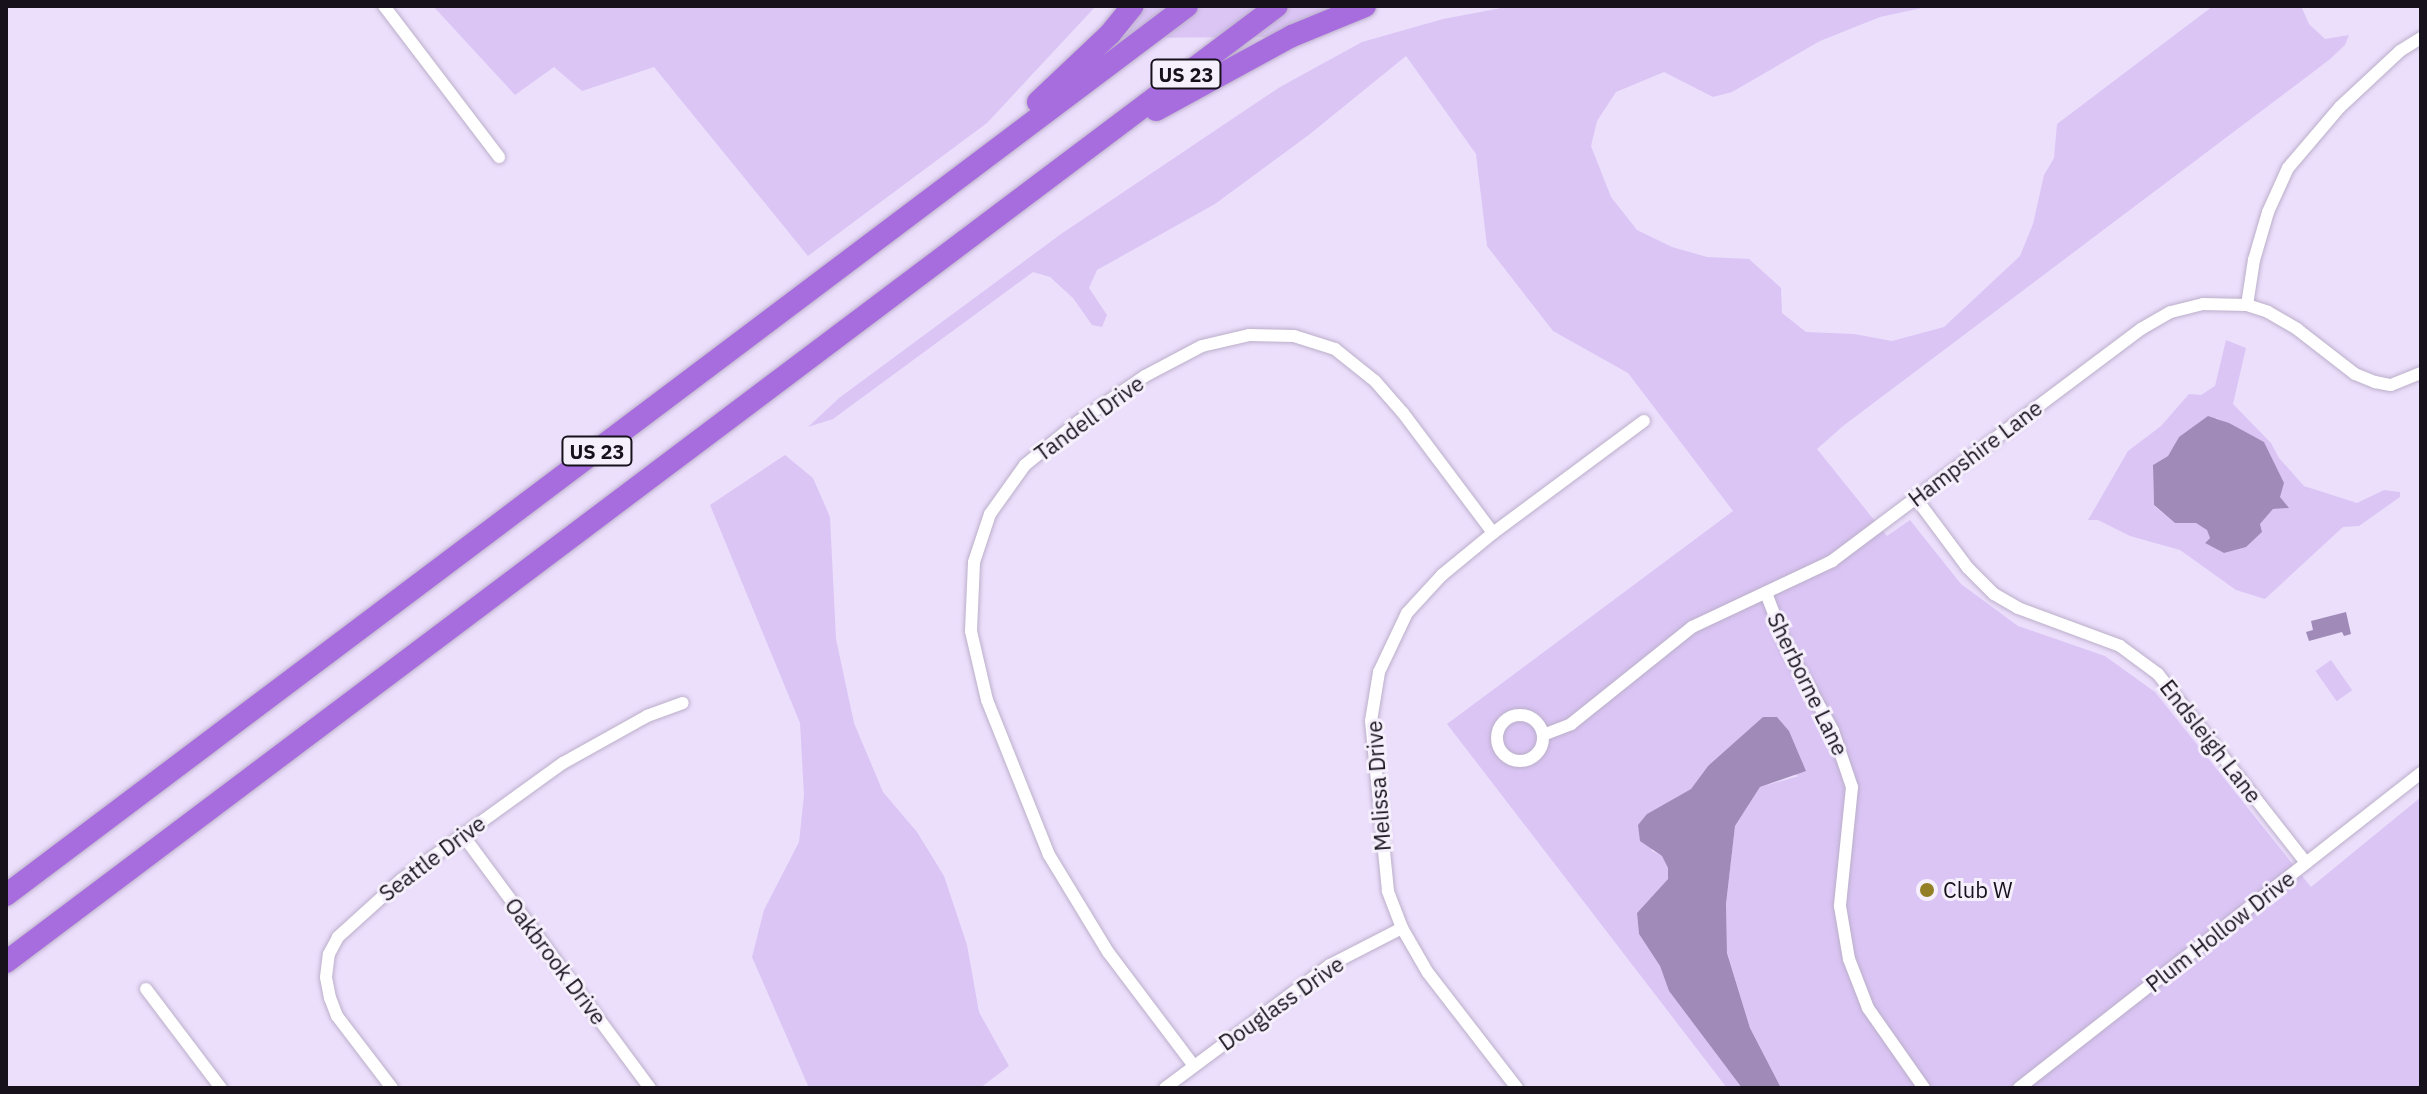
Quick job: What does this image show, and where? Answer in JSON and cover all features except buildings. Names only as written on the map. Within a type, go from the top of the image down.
[{"type":"highway","points":[[937,194],[1083,60],[1133,6]]},
{"type":"highway","name":"US 23","points":[[6,895],[1187,6]]},
{"type":"highway","name":"US 23","points":[[6,962],[1277,6]]},
{"type":"highway","points":[[1095,142],[1292,36],[1365,6]]},
{"type":"street","points":[[384,6],[499,157]]},
{"type":"street","points":[[2247,305],[2254,260],[2268,212],[2288,168],[2340,107],[2400,51],[2421,38]]},
{"type":"street","name":"Hampshire Lane","points":[[1543,735],[1571,724],[1692,627],[1722,610],[1832,561],[2141,329],[2171,312],[2203,304],[2247,305],[2268,312],[2297,329],[2355,374],[2375,382],[2391,385],[2421,373]]},
{"type":"street","name":"Tandell Drive","points":[[1194,1066],[1108,952],[1049,855],[987,700],[971,631],[974,562],[990,514],[1025,465],[1078,422],[1145,376],[1202,346],[1249,335],[1294,336],[1335,349],[1375,381],[1403,413],[1493,533]]},
{"type":"street","name":"Melissa Drive","points":[[1517,1088],[1428,973],[1402,928],[1388,891],[1371,721],[1379,672],[1407,613],[1442,575],[1493,533],[1644,421]]},
{"type":"street","name":"Endsleigh Lane","points":[[1915,497],[1968,568],[1994,594],[2018,608],[2120,646],[2158,674],[2306,863]]},
{"type":"street","name":"Sherborne Lane","points":[[1766,593],[1786,645],[1839,745],[1852,787],[1840,906],[1849,959],[1868,1008],[1924,1088]]},
{"type":"street","name":"Seattle Drive","points":[[392,1088],[337,1016],[326,977],[329,954],[338,937],[367,907],[462,834],[588,748],[647,716],[683,703]]},
{"type":"street","name":"Plum Hollow Drive","points":[[2019,1088],[2421,773]]},
{"type":"street","name":"Oakbrook Drive","points":[[462,834],[650,1088]]},
{"type":"street","name":"Douglass Drive","points":[[1165,1088],[1330,965],[1402,928]]},
{"type":"street","points":[[146,989],[221,1088]]},
{"type":"shaded area","points":[[433,6],[1096,6],[987,123],[808,256],[654,67],[582,91],[554,67],[515,95]]},
{"type":"shaded area","points":[[1147,6],[1338,6],[1268,37],[1123,38]]},
{"type":"shaded area","points":[[1512,6],[1931,6],[1880,17],[1820,41],[1732,92],[1713,97],[1664,72],[1616,92],[1597,121],[1591,146],[1611,197],[1637,230],[1672,247],[1707,257],[1749,259],[1781,288],[1782,313],[1806,332],[1854,334],[1892,341],[1944,327],[2020,256],[2033,224],[2044,175],[2054,158],[2057,124],[2213,6],[2301,6],[2309,24],[2325,39],[2349,35],[2345,45],[2329,60],[1843,426],[1817,449],[1887,536],[1910,520],[1961,584],[2018,626],[2105,656],[2155,692],[2311,887],[2421,797],[2421,1088],[1781,1088],[1750,1028],[1727,952],[1726,904],[1735,826],[1760,787],[1799,776],[1720,757],[1708,766],[1691,789],[1647,814],[1652,851],[1662,856],[1668,868],[1668,879],[1637,913],[1639,934],[1660,966],[1669,991],[1742,1088],[1727,1088],[1447,724],[1733,511],[1628,373],[1553,331],[1487,246],[1476,154],[1406,56],[1310,134],[1215,204],[1097,270],[1089,288],[1107,315],[1102,327],[1092,325],[1073,298],[1050,277],[1033,272],[833,419],[808,427],[839,398],[1061,234],[1280,87],[1362,42],[1443,19]]},
{"type":"shaded area","points":[[2226,340],[2246,348],[2233,404],[2271,443],[2279,458],[2304,486],[2357,503],[2384,490],[2400,492],[2400,497],[2359,526],[2343,527],[2265,599],[2236,590],[2180,550],[2130,536],[2098,520],[2088,520],[2128,451],[2161,426],[2189,394],[2201,395],[2215,386]],"holes":[[[2217,418],[2264,442],[2280,497],[2288,508],[2273,509],[2260,524],[2262,532],[2246,546],[2224,553],[2205,543],[2210,538],[2208,530],[2196,523],[2175,523],[2154,506],[2153,465],[2168,456],[2179,437]]]},
{"type":"shaded area","points":[[2208,416],[2229,423],[2264,442],[2284,483],[2280,497],[2289,508],[2273,509],[2260,524],[2262,532],[2246,547],[2224,553],[2205,543],[2210,538],[2207,530],[2196,523],[2175,523],[2154,505],[2153,465],[2168,456],[2179,437]]},
{"type":"shaded area","points":[[785,455],[813,478],[830,517],[836,639],[854,723],[883,792],[917,832],[944,876],[967,945],[979,1012],[1009,1066],[980,1088],[809,1088],[752,957],[764,910],[799,842],[804,795],[800,723],[710,505]]},
{"type":"shaded area","points":[[2346,612],[2351,634],[2344,636],[2342,632],[2309,641],[2306,632],[2313,630],[2311,621]]},
{"type":"shaded area","points":[[2331,660],[2352,690],[2337,701],[2315,671]]},
{"type":"shaded area","points":[[1763,717],[1777,717],[1789,731],[1806,771],[1760,787],[1735,826],[1726,904],[1727,953],[1750,1028],[1781,1088],[1742,1088],[1669,991],[1660,966],[1639,934],[1637,913],[1668,879],[1668,868],[1662,856],[1640,841],[1638,825],[1647,814],[1691,789],[1708,766]]},
{"type":"place","name":"Club W","points":[[1927,890]]}]
